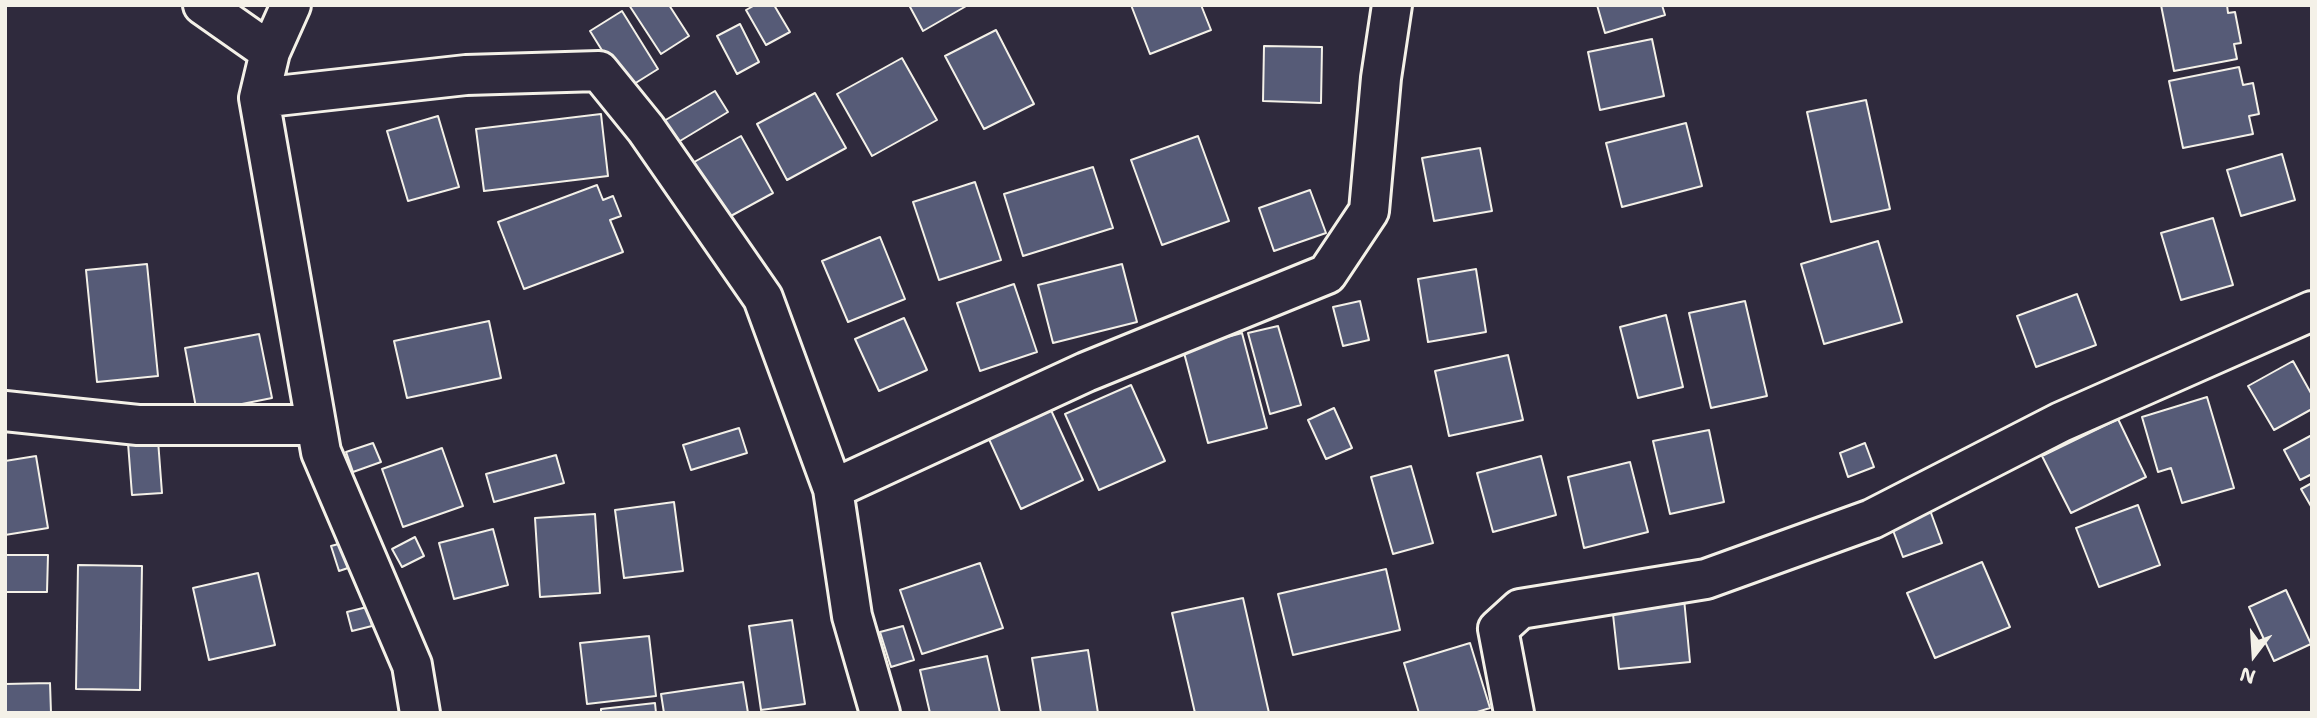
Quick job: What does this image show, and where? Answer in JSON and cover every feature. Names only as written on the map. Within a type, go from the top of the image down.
[{"type":"street","points":[[203,5],[270,52]]},
{"type":"street","points":[[291,5],[270,52],[259,98],[316,425],[321,452],[412,665],[421,713]]},
{"type":"street","points":[[833,489],[1086,372],[1327,274],[1369,211],[1381,78],[1392,5]]},
{"type":"street","points":[[259,98],[466,75],[599,71],[646,129],[763,299],[833,489],[852,616],[880,713]]},
{"type":"street","points":[[1514,713],[1498,629],[1520,609],[1706,579],[1872,519],[2061,422],[2312,311]]},
{"type":"street","points":[[5,411],[138,425],[316,425]]},
{"type":"building","points":[[629,5],[669,5],[689,36],[661,54]]},
{"type":"building","points":[[755,5],[774,5],[790,32],[766,45],[746,10]]},
{"type":"building","points":[[909,5],[968,5],[923,31]]},
{"type":"building","points":[[1131,5],[1201,5],[1211,30],[1150,54]]},
{"type":"building","points":[[1597,5],[1662,5],[1665,15],[1605,33]]},
{"type":"building","points":[[2161,5],[2227,5],[2228,13],[2235,12],[2241,43],[2234,44],[2237,59],[2174,71]]},
{"type":"building","points":[[622,11],[658,69],[626,89],[590,31]]},
{"type":"building","points":[[740,24],[759,62],[737,74],[717,36]]},
{"type":"building","points":[[996,30],[1034,104],[984,129],[945,56]]},
{"type":"building","points":[[1652,39],[1664,96],[1600,110],[1588,52]]},
{"type":"building","points":[[1264,46],[1322,47],[1321,103],[1263,101]]},
{"type":"building","points":[[902,58],[937,120],[872,156],[837,94]]},
{"type":"building","points":[[2239,67],[2243,85],[2253,83],[2259,114],[2249,116],[2253,134],[2183,148],[2169,81]]},
{"type":"building","points":[[715,91],[728,112],[670,147],[657,125]]},
{"type":"building","points":[[815,93],[846,148],[787,180],[757,124]]},
{"type":"building","points":[[1866,100],[1890,209],[1831,222],[1807,112]]},
{"type":"building","points":[[601,114],[608,176],[484,191],[476,129]]},
{"type":"building","points":[[438,116],[459,187],[408,201],[387,131]]},
{"type":"building","points":[[1686,123],[1702,186],[1622,207],[1606,143]]},
{"type":"building","points":[[741,136],[773,193],[718,223],[687,166]]},
{"type":"building","points":[[1198,136],[1229,221],[1162,245],[1131,160]]},
{"type":"building","points":[[1480,148],[1492,211],[1434,221],[1422,158]]},
{"type":"building","points":[[2282,154],[2295,200],[2241,216],[2227,170]]},
{"type":"building","points":[[1093,167],[1113,228],[1023,256],[1004,194]]},
{"type":"building","points":[[975,182],[1001,260],[939,280],[913,202]]},
{"type":"building","points":[[597,185],[603,200],[613,196],[621,216],[610,220],[623,252],[524,289],[498,222]]},
{"type":"building","points":[[1310,190],[1326,233],[1274,251],[1259,208]]},
{"type":"building","points":[[2213,218],[2233,285],[2181,300],[2161,233]]},
{"type":"building","points":[[880,237],[905,299],[848,322],[822,261]]},
{"type":"building","points":[[1878,241],[1902,322],[1824,344],[1801,264]]},
{"type":"building","points":[[147,264],[158,376],[97,382],[86,270]]},
{"type":"building","points":[[1122,264],[1137,322],[1053,343],[1038,285]]},
{"type":"building","points":[[1476,269],[1486,332],[1428,342],[1418,279]]},
{"type":"building","points":[[1014,284],[1037,352],[980,371],[957,303]]},
{"type":"building","points":[[2077,294],[2096,345],[2036,367],[2017,316]]},
{"type":"building","points":[[1360,301],[1369,340],[1343,346],[1333,307]]},
{"type":"building","points":[[1745,301],[1767,396],[1711,408],[1689,313]]},
{"type":"building","points":[[1666,315],[1683,387],[1638,398],[1620,327]]},
{"type":"building","points":[[904,318],[927,370],[879,391],[855,339]]},
{"type":"building","points":[[489,321],[501,378],[407,398],[394,341]]},
{"type":"building","points":[[1278,326],[1301,405],[1270,414],[1248,333]]},
{"type":"building","points":[[1242,333],[1267,428],[1208,443],[1183,349]]},
{"type":"building","points":[[259,334],[272,398],[197,413],[185,348]]},
{"type":"building","points":[[1508,355],[1523,420],[1449,436],[1435,371]]},
{"type":"building","points":[[2293,361],[2312,395],[2312,409],[2274,430],[2248,386]]},
{"type":"building","points":[[1131,385],[1165,461],[1099,490],[1065,414]]},
{"type":"building","points":[[2207,397],[2234,488],[2182,503],[2171,468],[2158,472],[2142,417]]},
{"type":"building","points":[[1050,408],[1083,480],[1021,509],[988,437]]},
{"type":"building","points":[[1334,408],[1352,448],[1326,459],[1308,420]]},
{"type":"building","points":[[2118,419],[2146,477],[2071,513],[2042,456]]},
{"type":"building","points":[[739,428],[747,453],[691,470],[683,445]]},
{"type":"building","points":[[1709,430],[1724,502],[1670,514],[1653,441]]},
{"type":"building","points":[[2312,435],[2312,474],[2300,480],[2284,450]]},
{"type":"building","points":[[158,440],[162,493],[132,495],[128,443]]},
{"type":"building","points":[[373,443],[381,462],[353,472],[346,452]]},
{"type":"building","points":[[1865,443],[1874,467],[1848,477],[1840,453]]},
{"type":"building","points":[[442,448],[463,506],[403,527],[382,469]]},
{"type":"building","points":[[556,455],[564,483],[494,502],[486,474]]},
{"type":"building","points":[[36,456],[48,528],[5,535],[5,461]]},
{"type":"building","points":[[1541,456],[1556,515],[1493,532],[1477,473]]},
{"type":"building","points":[[1630,462],[1648,532],[1584,548],[1568,477]]},
{"type":"building","points":[[1411,466],[1433,543],[1393,554],[1371,477]]},
{"type":"building","points":[[2312,483],[2312,508],[2301,489]]},
{"type":"building","points":[[674,502],[683,571],[624,578],[615,510]]},
{"type":"building","points":[[1927,502],[1942,543],[1903,557],[1888,517]]},
{"type":"building","points":[[2138,505],[2160,565],[2099,587],[2076,528]]},
{"type":"building","points":[[595,514],[600,593],[540,597],[535,518]]},
{"type":"building","points":[[493,529],[508,585],[454,599],[439,543]]},
{"type":"building","points":[[415,537],[424,556],[402,567],[392,549]]},
{"type":"building","points":[[346,542],[354,566],[339,571],[331,546]]},
{"type":"building","points":[[5,555],[48,555],[47,592],[5,592]]},
{"type":"building","points":[[1982,562],[2010,627],[1935,658],[1907,593]]},
{"type":"building","points":[[980,563],[1003,628],[922,654],[900,590]]},
{"type":"building","points":[[78,565],[142,566],[140,690],[76,689]]},
{"type":"building","points":[[1386,569],[1400,630],[1293,655],[1278,594]]},
{"type":"building","points":[[258,573],[275,645],[209,660],[193,588]]},
{"type":"building","points":[[1683,588],[1690,662],[1619,669],[1611,596]]},
{"type":"building","points":[[2286,590],[2311,644],[2274,661],[2249,607]]},
{"type":"building","points":[[1243,598],[1269,713],[1195,713],[1172,613]]},
{"type":"building","points":[[367,607],[372,626],[352,631],[347,612]]},
{"type":"building","points":[[792,620],[805,704],[761,710],[749,626]]},
{"type":"building","points":[[903,626],[914,660],[891,667],[880,632]]},
{"type":"building","points":[[649,636],[656,696],[587,704],[580,643]]},
{"type":"building","points":[[1470,643],[1490,708],[1474,713],[1419,713],[1404,663]]},
{"type":"building","points":[[1088,650],[1098,713],[1041,713],[1032,658]]},
{"type":"building","points":[[987,656],[1000,713],[930,713],[920,670]]},
{"type":"building","points":[[743,682],[748,713],[664,713],[661,694]]},
{"type":"building","points":[[50,683],[51,713],[5,713],[5,684]]},
{"type":"building","points":[[655,703],[656,713],[601,713],[601,709]]}]
